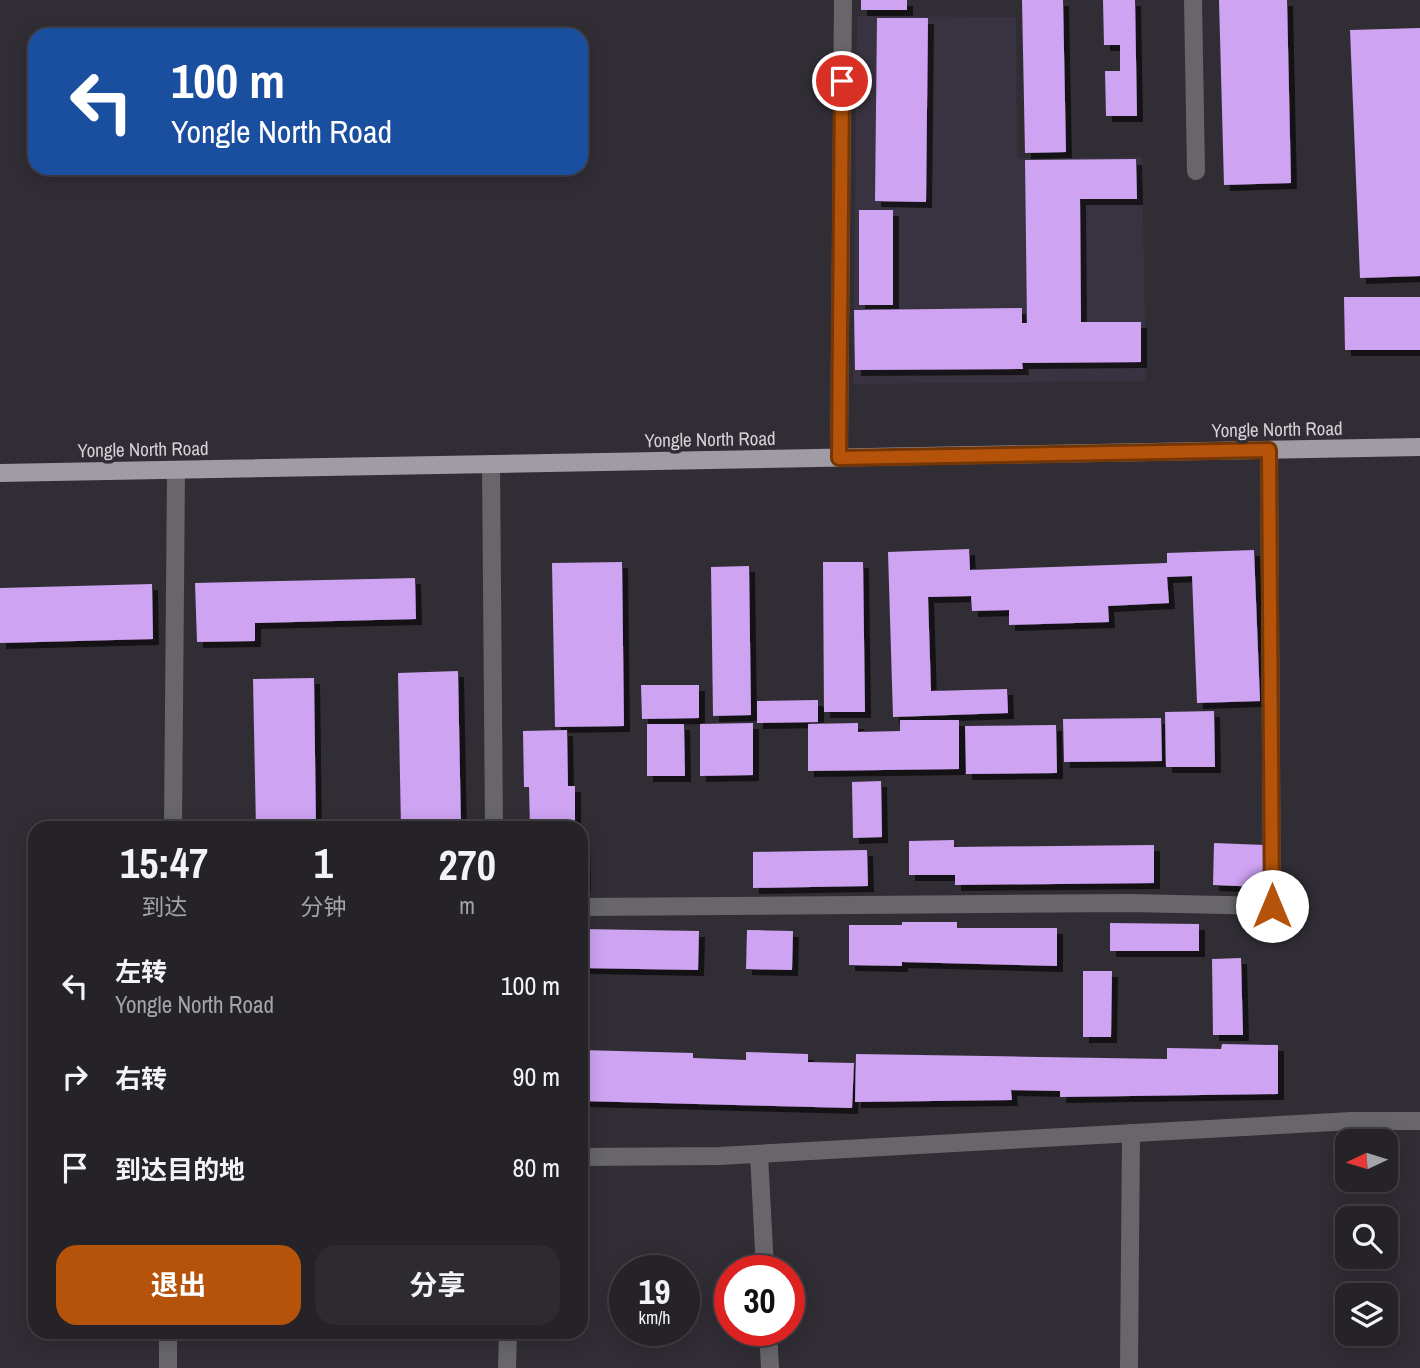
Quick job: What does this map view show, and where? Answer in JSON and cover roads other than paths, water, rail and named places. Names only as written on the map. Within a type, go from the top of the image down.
[{"type":"main road","name":"Yongle North Road","points":[[0,473],[1420,447]]},
{"type":"street","points":[[839,458],[843,0]]},
{"type":"street","points":[[1193,0],[1196,171]]},
{"type":"street","points":[[588,907],[1116,903],[1272,906],[1269,450]]},
{"type":"street","points":[[491,464],[494,821]]},
{"type":"street","points":[[173,821],[176,470]]},
{"type":"street","points":[[588,1157],[759,1154],[1352,1121],[1420,1121]]},
{"type":"street","points":[[1129,1368],[1131,1133]]},
{"type":"street","points":[[759,1154],[764,1255]]},
{"type":"street","points":[[168,1339],[168,1368]]},
{"type":"street","points":[[507,1368],[508,1339]]},
{"type":"street","points":[[769,1346],[770,1368]]}]
